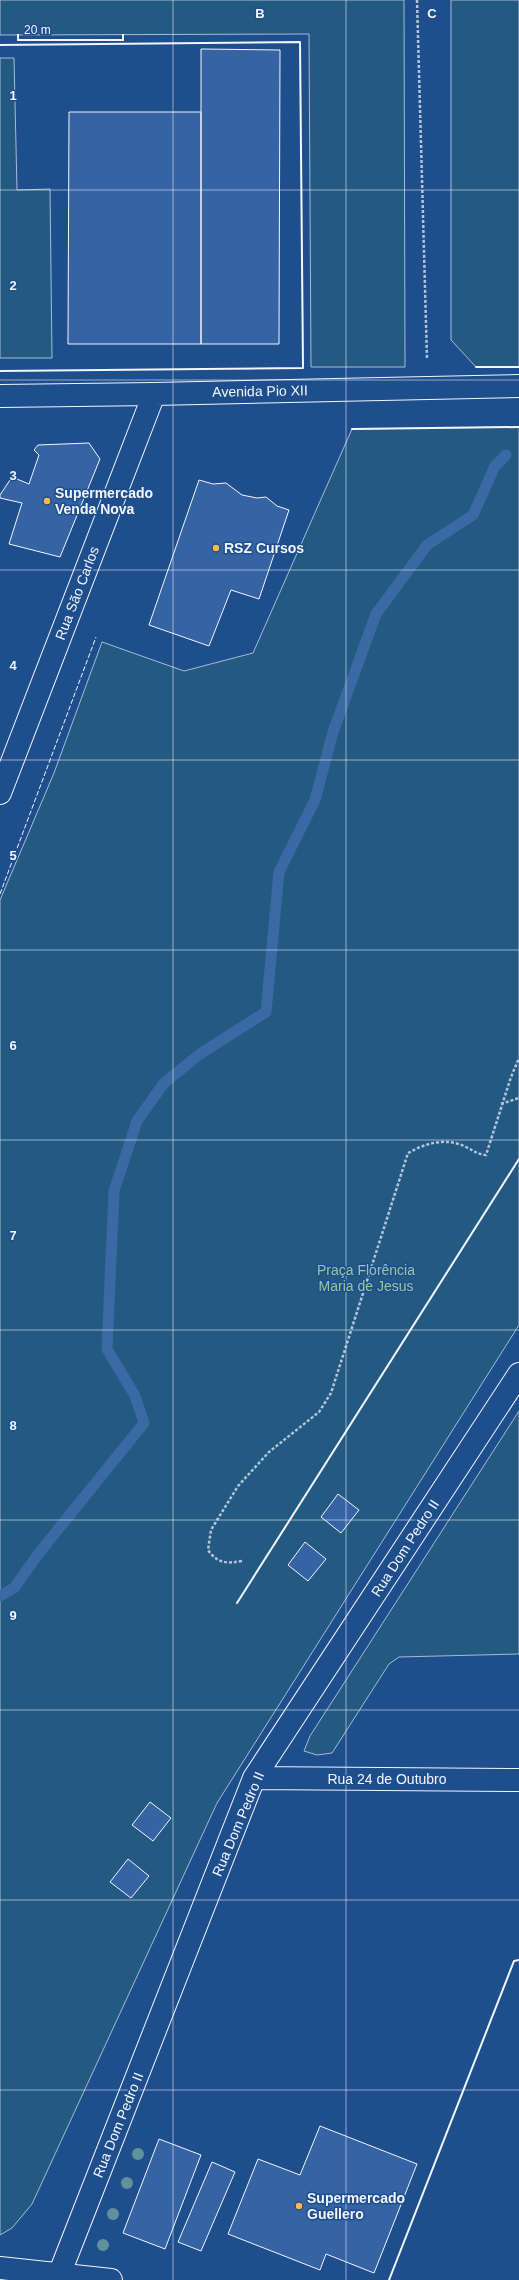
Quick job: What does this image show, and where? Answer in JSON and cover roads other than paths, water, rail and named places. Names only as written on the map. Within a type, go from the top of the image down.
[{"type":"street","name":"Avenida Pio XII","points":[[0,396],[519,386]]},
{"type":"street","name":"Rua São Carlos","points":[[0,793],[154,394]]},
{"type":"street","name":"Rua Dom Pedro II","points":[[59,2275],[254,1778],[519,1374]]},
{"type":"street","name":"Rua 24 de Outubro","points":[[254,1778],[519,1780]]},
{"type":"street","points":[[0,2268],[111,2280]]},
{"type":"waterway","points":[[0,1596],[14,1588],[39,1553],[144,1423],[135,1396],[107,1349],[114,1191],[137,1121],[164,1083],[200,1054],[266,1012],[279,872],[315,800],[333,732],[376,614],[427,545],[473,515],[495,466],[506,455]]},
{"type":"place","name":"Supermercado Venda Nova","points":[[47,501]]},
{"type":"place","name":"RSZ Cursos","points":[[216,548]]},
{"type":"place","name":"Supermercado Guellero","points":[[299,2206]]},
{"type":"park label","name":"Praça Florência Maria de Jesus","points":[[366,1278]]}]
